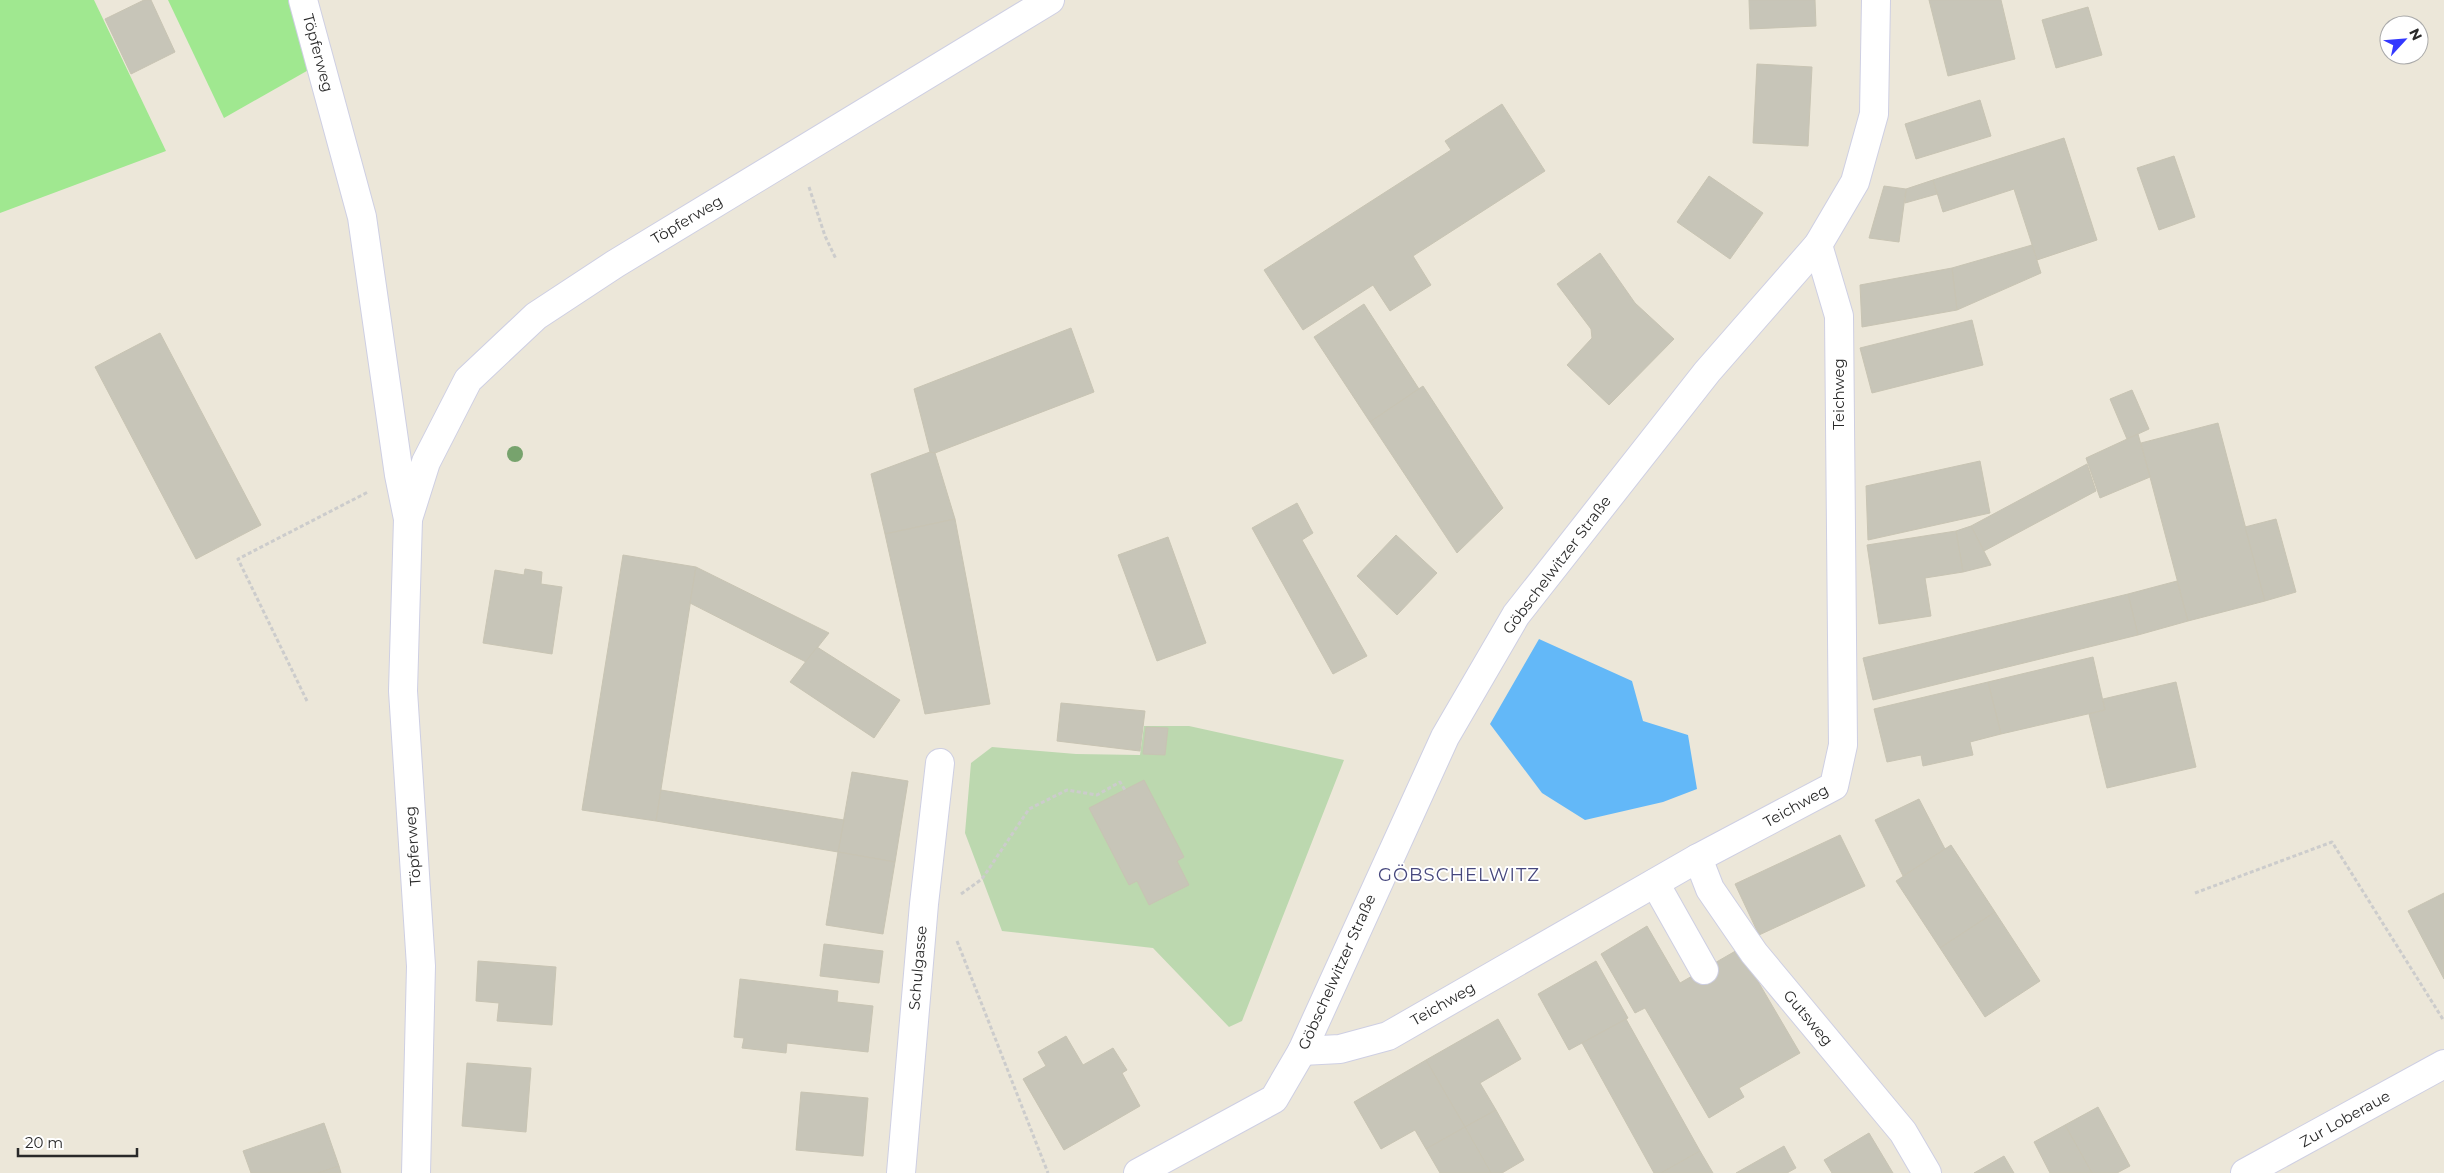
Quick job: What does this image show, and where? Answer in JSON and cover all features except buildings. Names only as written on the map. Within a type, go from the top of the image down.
[{"type":"street","name":"Töpferweg","points":[[303,0],[362,217],[399,475],[408,519],[403,691],[421,966],[416,1173]]},
{"type":"street","name":"Töpferweg","points":[[408,519],[426,462],[468,380],[536,316],[615,264],[1050,0]]},
{"type":"street","name":"Göbschelwitzer Straße","points":[[1138,1173],[1274,1099],[1302,1051],[1445,737],[1516,615],[1707,372],[1818,245],[1856,182],[1874,114],[1876,0]]},
{"type":"street","name":"Teichweg","points":[[1302,1051],[1340,1049],[1388,1036],[1698,858],[1834,786],[1843,745],[1839,316],[1818,245]]},
{"type":"street","name":"Schulgasse","points":[[901,1173],[934,905],[940,763]]},
{"type":"street","name":"Gutsweg","points":[[1698,858],[1710,889],[1754,953],[1903,1132],[1927,1173]]},
{"type":"street","points":[[1655,883],[1704,970]]},
{"type":"street","name":"Zur Loberaue","points":[[2246,1173],[2444,1064]]},
{"type":"path","points":[[797,153],[825,236],[836,259]]},
{"type":"path","points":[[306,700],[238,560],[399,475]]},
{"type":"path","points":[[1048,1173],[934,905],[982,879],[1030,809],[1067,790],[1097,795],[1120,782],[1125,790]]},
{"type":"path","points":[[2194,894],[2332,842],[2444,1021]]},
{"type":"green space","points":[[0,0],[94,0],[166,151],[0,213]]},
{"type":"green space","points":[[168,0],[292,0],[312,68],[224,118]]},
{"type":"green space","points":[[1144,726],[1189,726],[1344,760],[1242,1021],[1229,1027],[1153,948],[1002,931],[965,833],[971,763],[992,747],[1076,754],[1140,755]]},
{"type":"water","points":[[1539,639],[1632,681],[1643,721],[1688,735],[1697,789],[1663,802],[1585,820],[1542,793],[1490,724]]},
{"type":"district","name":"GÖBSCHELWITZ","points":[[1459,875]]}]
